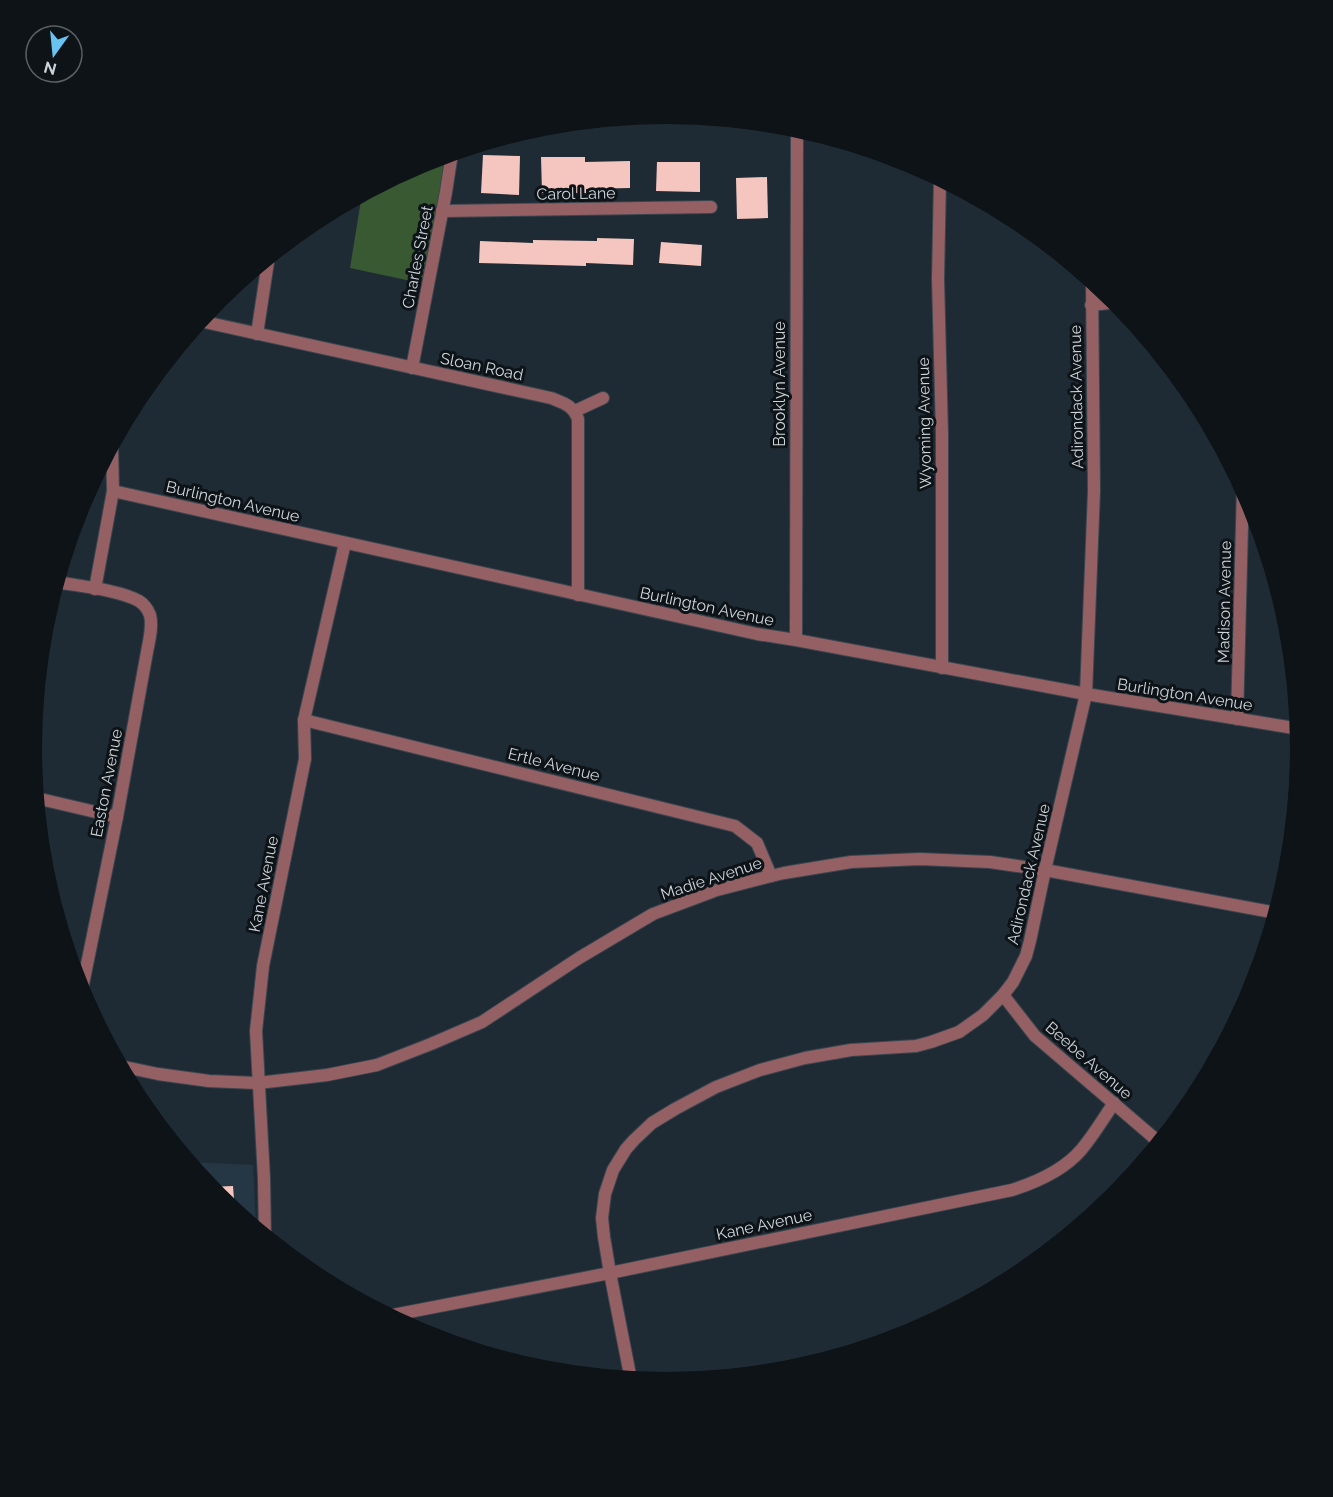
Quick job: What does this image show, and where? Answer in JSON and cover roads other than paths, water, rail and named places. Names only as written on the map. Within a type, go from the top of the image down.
[{"type":"street","name":"Brooklyn Avenue","points":[[796,640],[797,138]]},
{"type":"street","name":"Charles Street","points":[[412,368],[450,163]]},
{"type":"street","name":"Wyoming Avenue","points":[[940,187],[938,279],[942,435],[942,668]]},
{"type":"street","name":"Carol Lane","points":[[442,211],[711,207]]},
{"type":"street","points":[[257,334],[267,269]]},
{"type":"street","name":"Adirondack Avenue","points":[[629,1372],[602,1218],[605,1194],[613,1170],[633,1140],[652,1123],[675,1109],[716,1088],[760,1070],[805,1058],[851,1050],[916,1046],[945,1038],[971,1024],[1003,996],[1026,956],[1086,694],[1094,491],[1092,292]]},
{"type":"street","points":[[1092,305],[1104,304]]},
{"type":"street","name":"Sloan Road","points":[[210,323],[551,398],[567,404],[575,411]]},
{"type":"street","points":[[578,595],[578,419],[575,411],[603,398]]},
{"type":"street","points":[[95,589],[113,491],[112,461]]},
{"type":"street","name":"Burlington Avenue","points":[[113,491],[757,634],[1086,694],[1290,727]]},
{"type":"street","name":"Madison Avenue","points":[[1238,719],[1243,509]]},
{"type":"street","name":"Kane Avenue","points":[[265,1226],[255,1032],[263,966],[305,759],[304,720],[345,543]]},
{"type":"street","name":"Easton Avenue","points":[[64,583],[120,594],[141,602],[150,615],[151,626],[117,817],[85,974]]},
{"type":"street","name":"Ertle Avenue","points":[[304,720],[735,826],[757,843],[771,876]]},
{"type":"street","points":[[44,800],[117,817]]},
{"type":"street","name":"Madie Avenue","points":[[130,1068],[209,1081],[258,1083],[327,1075],[376,1065],[482,1022],[579,958],[653,914],[717,890],[771,876],[851,862],[920,860],[990,862],[1270,912]]},
{"type":"street","name":"Beebe Avenue","points":[[1003,996],[1035,1036],[1154,1138]]},
{"type":"street","name":"Kane Avenue","points":[[401,1314],[610,1273],[1020,1188],[1056,1171],[1080,1151],[1114,1103]]}]
